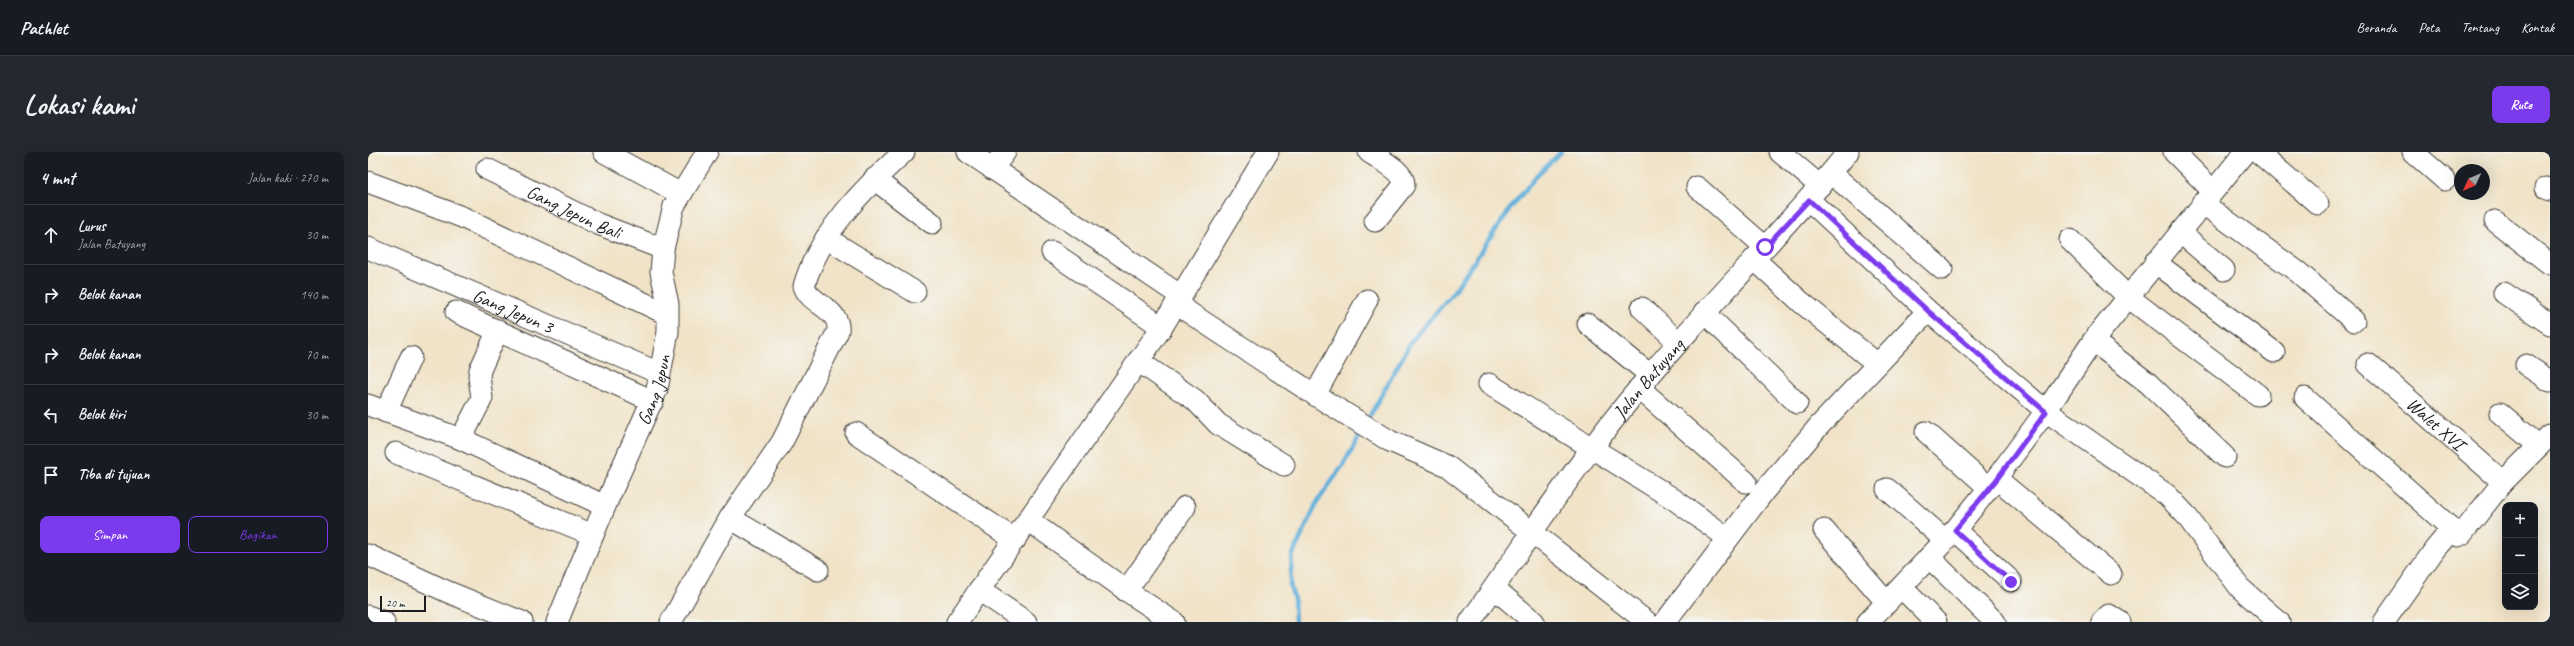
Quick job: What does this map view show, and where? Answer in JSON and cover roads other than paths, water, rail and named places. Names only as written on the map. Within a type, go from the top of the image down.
[{"type":"street","points":[[604,152],[681,194]]},
{"type":"street","name":"Gang Jepun","points":[[557,622],[605,506],[653,401],[657,389],[659,373],[667,349],[668,304],[661,272],[663,249],[670,219],[681,194],[707,152]]},
{"type":"street","points":[[671,622],[730,518],[782,442],[838,331],[839,326],[834,316],[807,292],[804,286],[826,238],[874,179],[904,152]]},
{"type":"street","points":[[968,152],[1315,395],[1405,448],[1447,466],[1647,622]]},
{"type":"street","points":[[992,169],[1005,152]]},
{"type":"street","points":[[957,622],[1162,327],[1268,152]]},
{"type":"street","points":[[1369,152],[1400,174],[1404,181],[1404,185],[1375,221]]},
{"type":"street","points":[[1780,152],[1820,186],[1942,269]]},
{"type":"street","name":"Jalan Batuyang","points":[[1470,622],[1531,532],[1644,381],[1704,312],[1820,186],[1848,152]]},
{"type":"street","points":[[2174,152],[2208,197],[2354,321]]},
{"type":"street","points":[[1868,622],[1902,588],[1950,535],[1993,484],[2046,412],[2093,341],[2245,152]]},
{"type":"street","points":[[2258,152],[2318,204]]},
{"type":"street","points":[[2413,152],[2445,180]]},
{"type":"street","name":"Gang Jepun Bali","points":[[487,168],[598,224],[663,249]]},
{"type":"street","points":[[874,179],[932,223]]},
{"type":"street","points":[[368,182],[462,217],[667,314]]},
{"type":"street","points":[[1820,186],[1928,311],[2046,412],[2167,495],[2185,514],[2240,588],[2279,622]]},
{"type":"street","points":[[1697,187],[1759,253],[1801,302],[1876,363]]},
{"type":"street","points":[[2494,221],[2550,264]]},
{"type":"street","points":[[2180,232],[2224,270]]},
{"type":"street","points":[[826,238],[915,292]]},
{"type":"street","points":[[2070,240],[2128,296],[2258,395]]},
{"type":"street","name":"Gang Jepun 3","points":[[368,248],[659,373]]},
{"type":"street","points":[[1052,252],[1162,327]]},
{"type":"street","points":[[2155,262],[2274,352]]},
{"type":"street","points":[[2504,292],[2550,324]]},
{"type":"street","points":[[1315,395],[1367,300]]},
{"type":"street","points":[[1642,308],[1678,342]]},
{"type":"street","points":[[1665,622],[1728,538],[1819,426],[1876,363],[1928,311]]},
{"type":"street","points":[[456,312],[653,401]]},
{"type":"street","points":[[1704,312],[1797,403]]},
{"type":"street","points":[[1588,324],[1746,482]]},
{"type":"street","points":[[461,440],[482,398],[479,377],[480,370],[498,330]]},
{"type":"street","points":[[2093,341],[2148,383],[2225,457]]},
{"type":"street","points":[[411,357],[377,408],[461,440],[605,506]]},
{"type":"street","points":[[1138,361],[1195,400],[1218,424],[1284,465]]},
{"type":"street","name":"Walet XVI","points":[[2368,364],[2504,482]]},
{"type":"street","points":[[2526,365],[2550,381]]},
{"type":"street","points":[[1489,384],[1672,498],[1728,538]]},
{"type":"street","points":[[2305,398],[2458,536],[2462,534],[2504,482],[2546,442],[2500,413]]},
{"type":"street","points":[[1926,432],[2111,574]]},
{"type":"street","points":[[856,433],[1015,540]]},
{"type":"street","points":[[396,453],[593,535]]},
{"type":"street","points":[[1887,489],[2011,582]]},
{"type":"street","points":[[1126,591],[1185,507]]},
{"type":"street","points":[[730,518],[818,570]]},
{"type":"street","points":[[1028,520],[1126,591],[1174,622]]},
{"type":"street","points":[[2384,622],[2435,549],[2452,529]]},
{"type":"street","points":[[1824,530],[1887,603]]},
{"type":"street","points":[[368,555],[522,622]]},
{"type":"street","points":[[1929,557],[1995,622]]},
{"type":"street","points":[[1494,588],[1534,622]]},
{"type":"street","points":[[1902,588],[1936,622]]},
{"type":"street","points":[[979,590],[1026,622]]},
{"type":"street","points":[[2102,622],[2110,615],[2120,622]]},
{"type":"street","points":[[368,616],[384,622]]},
{"type":"waterway","points":[[1367,421],[1412,340],[1452,294],[1510,209],[1537,175],[1561,152]]},
{"type":"waterway","points":[[1295,622],[1294,599],[1290,585],[1292,556],[1318,501],[1343,465],[1363,430]]}]
